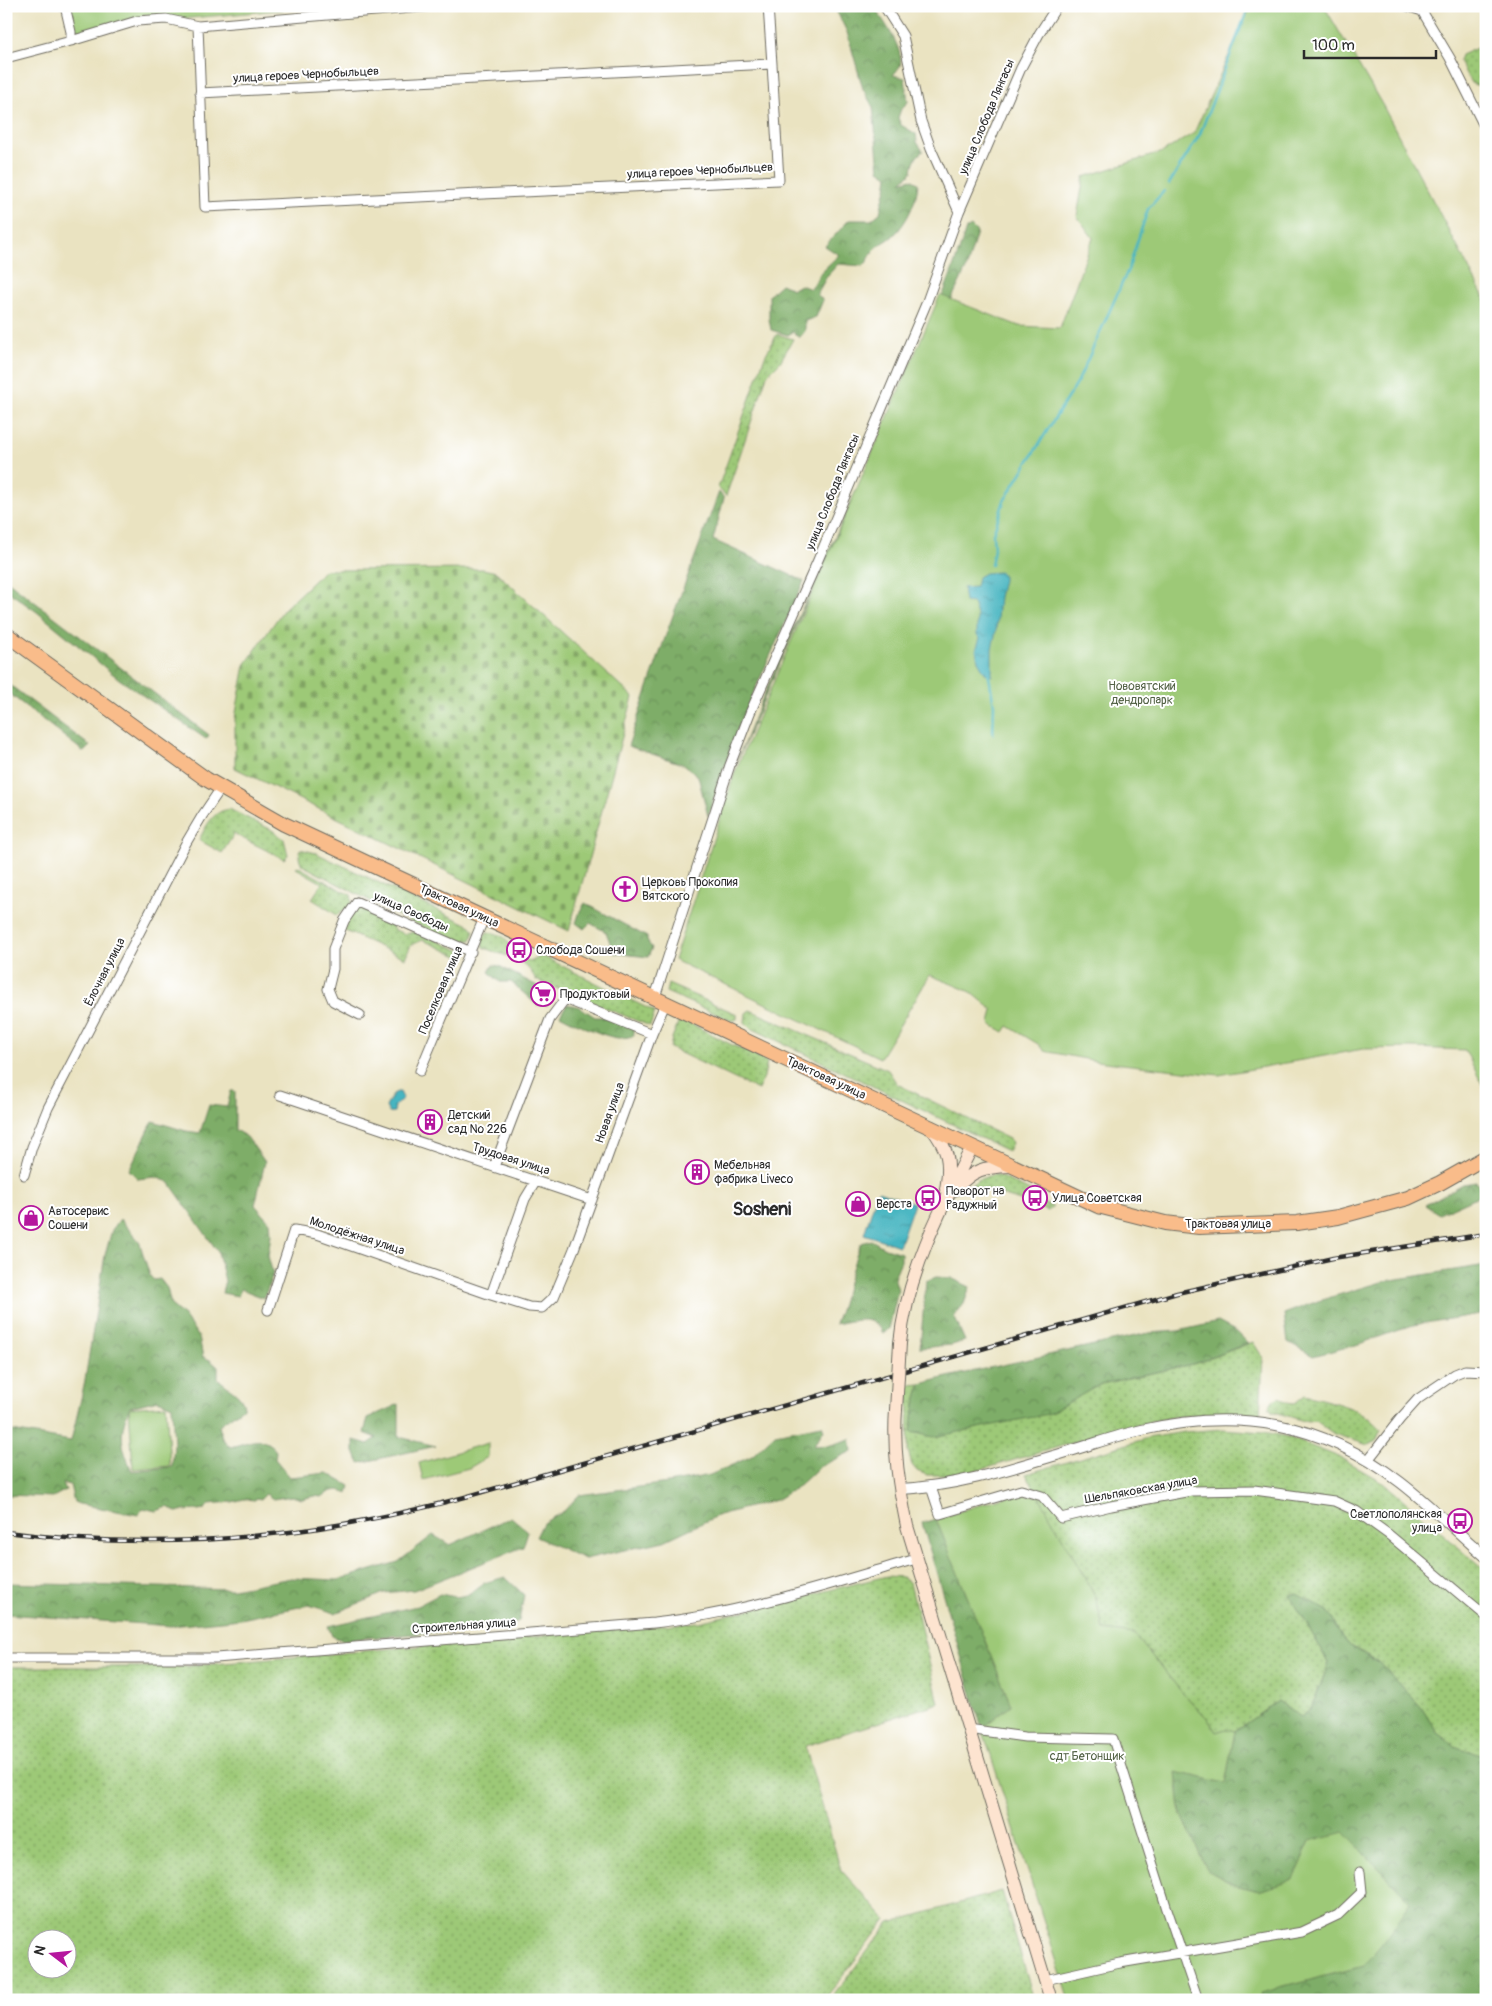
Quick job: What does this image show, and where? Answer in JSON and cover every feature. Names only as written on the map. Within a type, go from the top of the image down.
[{"type":"main road","name":"Трактовая улица","points":[[6,634],[160,747],[221,788],[284,824],[1098,1206],[1165,1223],[1206,1226],[1297,1222],[1338,1217],[1408,1198],[1486,1157]]},
{"type":"main road","points":[[930,1126],[940,1139],[949,1158],[943,1204]]},
{"type":"main road","points":[[972,1147],[943,1204],[921,1258],[904,1319],[900,1342],[894,1438],[900,1489],[916,1559],[1050,2000]]},
{"type":"main road","points":[[943,1204],[956,1188],[974,1173],[986,1167],[1011,1166]]},
{"type":"street","points":[[65,6],[71,32],[71,41]]},
{"type":"street","points":[[6,58],[137,21],[166,19],[198,26],[435,6]]},
{"type":"street","points":[[768,6],[772,64]]},
{"type":"street","points":[[884,6],[903,36],[921,121],[931,149],[959,212]]},
{"type":"street","name":"улица Слобода Лянгасы","points":[[652,1034],[660,1000],[730,765],[926,304],[959,212],[1021,68],[1039,34],[1057,6]]},
{"type":"street","points":[[1407,6],[1422,11],[1450,58],[1486,130]]},
{"type":"street","points":[[198,26],[200,93]]},
{"type":"street","name":"улица героев Чернобыльцев","points":[[772,64],[779,180],[205,207],[200,93],[772,64]]},
{"type":"street","name":"Ёлочная улица","points":[[24,1175],[32,1147],[54,1096],[186,842],[221,788]]},
{"type":"street","name":"улица Свободы","points":[[360,1014],[333,1001],[328,989],[334,969],[333,949],[344,921],[357,902],[471,952]]},
{"type":"street","name":"Поселковая улица","points":[[420,1071],[484,918]]},
{"type":"street","points":[[494,1167],[550,1019],[565,999],[652,1034]]},
{"type":"street","name":"Новая улица","points":[[592,1200],[652,1034]]},
{"type":"street","name":"Трудовая улица","points":[[280,1095],[592,1200]]},
{"type":"street","points":[[491,1295],[525,1199],[536,1181]]},
{"type":"street","name":"Молодёжная улица","points":[[268,1310],[294,1230],[317,1234],[491,1295],[529,1307],[542,1308],[554,1297],[592,1200]]},
{"type":"street","points":[[1368,1460],[1400,1419],[1418,1400],[1455,1374],[1465,1370],[1486,1370]]},
{"type":"street","points":[[900,1489],[957,1483],[1142,1430],[1205,1421],[1240,1420],[1278,1424],[1319,1436],[1368,1460],[1400,1482],[1485,1554]]},
{"type":"street","name":"Шельпяковская улица","points":[[931,1487],[940,1514],[1021,1490],[1042,1496],[1061,1518],[1111,1506],[1191,1491],[1254,1490],[1334,1500],[1356,1511],[1388,1534],[1486,1616]]},
{"type":"street","name":"Строительная улица","points":[[6,1658],[216,1658],[693,1619],[731,1611],[916,1559]]},
{"type":"street","points":[[968,1729],[1025,1737],[1113,1739],[1198,2000]]},
{"type":"street","points":[[1045,1980],[1181,1952],[1302,1932],[1338,1915],[1362,1892],[1360,1872]]},
{"type":"green space","points":[[69,6],[326,6],[179,19],[147,16],[76,34]]},
{"type":"green space","points":[[834,6],[873,6],[887,26],[896,43],[901,59],[900,66],[893,75],[905,78],[908,102],[901,109],[898,118],[901,125],[916,134],[917,142],[923,151],[915,160],[912,172],[901,182],[911,179],[918,183],[913,204],[903,225],[893,236],[874,250],[863,266],[838,264],[827,276],[817,294],[823,300],[816,317],[805,321],[805,331],[799,338],[793,332],[788,335],[771,330],[769,295],[781,284],[793,289],[800,285],[811,289],[821,272],[839,255],[825,246],[849,220],[871,220],[880,213],[887,186],[888,176],[879,170],[873,107],[863,89],[847,32]]},
{"type":"green space","name":"Нововятский дендропарк","points":[[1251,6],[1324,6],[1383,106],[1486,301],[1486,1085],[1483,1086],[1465,1050],[1363,1049],[1219,1075],[1096,1061],[1044,1051],[1038,1044],[1008,1026],[1004,1032],[990,1024],[993,1010],[971,992],[930,975],[880,1058],[674,960],[735,772],[940,295],[1019,326],[1060,328],[1093,238],[1077,216],[1084,177],[1163,152],[1194,133]]},
{"type":"green space","points":[[1477,48],[1486,50],[1484,88],[1471,83],[1459,61],[1461,55]]},
{"type":"green space","points":[[971,226],[977,232],[967,267],[816,580],[736,763],[795,624],[927,333],[952,271],[966,229]]},
{"type":"green space","points":[[777,334],[793,339],[780,362],[767,375],[726,496],[718,488],[765,356]]},
{"type":"green space","points":[[719,492],[724,498],[713,540],[804,581],[738,727],[708,816],[698,776],[685,765],[628,746],[668,629]]},
{"type":"green space","points":[[483,569],[496,572],[633,697],[569,931],[235,768],[235,718],[245,665],[284,609],[325,570]]},
{"type":"green space","points":[[6,580],[209,735],[206,739],[119,679],[37,612],[6,590]]},
{"type":"green space","points":[[6,682],[90,746],[84,752],[6,691]]},
{"type":"green space","points":[[229,809],[272,830],[284,839],[288,855],[284,859],[234,834],[222,853],[199,840],[214,816],[223,810]]},
{"type":"green space","points":[[300,849],[316,853],[471,926],[474,931],[471,940],[460,941],[442,936],[395,914],[302,865],[299,858]]},
{"type":"green space","points":[[297,866],[351,895],[352,904],[337,915],[312,899],[322,883],[296,868]]},
{"type":"green space","points":[[585,903],[647,937],[647,941],[652,948],[648,957],[614,953],[606,932],[590,923],[584,929],[576,923]]},
{"type":"green space","points":[[354,908],[363,908],[391,922],[393,929],[404,934],[413,932],[424,935],[461,951],[461,955],[458,956],[423,940],[411,945],[405,958],[343,930]]},
{"type":"green space","points":[[487,932],[501,935],[507,940],[512,953],[530,962],[542,956],[655,1012],[650,1026],[536,980],[520,961],[483,947],[482,940]]},
{"type":"green space","points":[[493,965],[499,966],[551,993],[552,1001],[548,1005],[537,1005],[511,982],[500,982],[489,972]]},
{"type":"green space","points":[[668,984],[737,1014],[737,1019],[732,1021],[666,992]]},
{"type":"green space","points":[[567,1004],[580,1007],[595,1017],[606,1017],[633,1027],[634,1036],[612,1037],[572,1021],[560,1015]]},
{"type":"green space","points":[[750,1010],[888,1070],[897,1084],[1009,1139],[1012,1143],[1008,1151],[749,1027],[745,1022],[746,1013]]},
{"type":"green space","points":[[686,1021],[734,1046],[760,1056],[767,1062],[764,1077],[758,1090],[670,1048],[678,1023]]},
{"type":"green space","points":[[231,1091],[235,1091],[235,1130],[247,1137],[265,1162],[255,1205],[270,1222],[271,1234],[268,1256],[273,1274],[264,1298],[241,1289],[238,1296],[222,1293],[225,1281],[218,1252],[169,1182],[155,1177],[138,1179],[129,1170],[153,1121],[186,1131],[200,1133],[209,1105],[227,1107]]},
{"type":"green space","points":[[997,1175],[1034,1193],[1031,1199],[1053,1207],[1048,1211],[971,1185],[978,1180]]},
{"type":"green space","points":[[1476,1182],[1481,1189],[1481,1195],[1439,1214],[1425,1205],[1463,1184]]},
{"type":"green space","points":[[120,1219],[139,1241],[150,1276],[154,1280],[160,1279],[167,1288],[171,1305],[184,1316],[199,1337],[203,1357],[218,1367],[218,1378],[241,1398],[244,1407],[219,1425],[222,1438],[230,1447],[255,1441],[266,1442],[276,1451],[275,1459],[290,1477],[327,1473],[350,1486],[348,1493],[334,1490],[322,1497],[314,1496],[302,1499],[292,1496],[273,1499],[266,1494],[261,1499],[244,1499],[209,1504],[205,1509],[201,1510],[176,1512],[168,1507],[156,1511],[143,1508],[138,1515],[74,1502],[70,1485],[62,1483],[66,1490],[53,1497],[7,1495],[11,1474],[6,1467],[6,1430],[71,1441],[84,1386],[105,1255],[112,1230]],"holes":[[[158,1400],[172,1406],[174,1445],[172,1467],[132,1471],[125,1454],[122,1439],[122,1432],[130,1407]]]},
{"type":"green space","points":[[871,1240],[885,1248],[901,1253],[901,1261],[894,1277],[898,1290],[889,1329],[883,1333],[879,1327],[868,1321],[855,1320],[835,1324],[861,1243]]},
{"type":"green space","points":[[1486,1265],[1486,1313],[1413,1325],[1359,1344],[1313,1356],[1288,1342],[1284,1314],[1318,1301],[1385,1281]]},
{"type":"green space","points":[[936,1277],[951,1278],[970,1287],[964,1304],[954,1316],[965,1341],[952,1345],[920,1348],[926,1281]]},
{"type":"green space","points":[[1218,1322],[1237,1332],[1248,1343],[1197,1363],[1101,1384],[1048,1414],[934,1437],[911,1432],[915,1405],[921,1384],[1149,1333],[1178,1331]]},
{"type":"green space","points":[[1253,1342],[1263,1358],[1260,1415],[1225,1413],[1173,1417],[1116,1430],[980,1470],[952,1475],[927,1475],[917,1471],[912,1465],[908,1452],[908,1385],[921,1384],[915,1405],[911,1432],[1084,1393],[1101,1384],[1197,1363]]},
{"type":"green space","points":[[1305,1395],[1346,1406],[1365,1415],[1381,1429],[1376,1441],[1368,1445],[1334,1434],[1316,1421],[1307,1422],[1272,1411],[1269,1407],[1273,1400],[1280,1397],[1286,1402],[1295,1403]]},
{"type":"green space","points":[[399,1404],[399,1437],[436,1446],[360,1463],[354,1452],[354,1440],[368,1444],[377,1438],[364,1433],[368,1418]]},
{"type":"green space","points":[[166,1405],[170,1466],[133,1469],[129,1408]]},
{"type":"green space","points":[[822,1425],[824,1430],[813,1446],[831,1445],[850,1439],[852,1451],[819,1467],[800,1485],[776,1500],[719,1515],[664,1541],[585,1559],[536,1537],[543,1523],[564,1511],[579,1495],[668,1483],[710,1475],[752,1456],[775,1434]]},
{"type":"green space","points":[[1222,1429],[1264,1432],[1288,1437],[1339,1457],[1384,1483],[1486,1571],[1486,1757],[1455,1746],[1437,1733],[1421,1707],[1379,1662],[1350,1646],[1342,1637],[1328,1611],[1291,1595],[1329,1663],[1311,1709],[1302,1718],[1278,1701],[1235,1731],[1226,1729],[1216,1732],[1207,1718],[1179,1689],[1134,1634],[1103,1630],[1096,1598],[1026,1474],[1148,1438],[1184,1432]]},
{"type":"green space","points":[[488,1443],[488,1457],[469,1468],[423,1480],[419,1463]]},
{"type":"green space","name":"сдт Бетонщик","points":[[1013,1494],[1039,1496],[1096,1598],[1103,1630],[1134,1634],[1179,1689],[1207,1718],[1216,1732],[1226,1729],[1235,1731],[1225,1783],[1176,1772],[1180,1811],[1207,1870],[1234,1885],[1260,1891],[1293,1880],[1310,1841],[1344,1832],[1411,1902],[1384,1941],[1363,1966],[1261,1993],[1262,2000],[1069,2000],[982,1728],[1011,1705],[936,1519]]},
{"type":"green space","points":[[511,1517],[528,1531],[523,1547],[414,1590],[384,1593],[335,1613],[309,1605],[241,1619],[171,1626],[6,1614],[6,1583],[233,1589],[291,1578],[338,1580],[398,1562],[433,1535],[450,1545]]},
{"type":"green space","points":[[936,1519],[1011,1705],[982,1728],[922,1523]]},
{"type":"green space","points":[[887,1576],[902,1577],[910,1583],[939,1703],[805,1746],[841,1870],[886,1920],[824,2000],[6,2000],[6,1667],[179,1667],[699,1622]]},
{"type":"green space","points":[[505,1577],[524,1595],[519,1621],[505,1627],[478,1625],[449,1631],[342,1640],[332,1636],[328,1626],[417,1606],[440,1594],[456,1597],[467,1595],[484,1583]]},
{"type":"green space","points":[[1297,1594],[1328,1611],[1342,1637],[1350,1646],[1379,1662],[1421,1707],[1437,1733],[1455,1746],[1486,1757],[1486,2000],[1262,2000],[1261,1993],[1363,1966],[1310,1841],[1293,1880],[1260,1891],[1234,1885],[1207,1870],[1180,1811],[1176,1772],[1225,1783],[1235,1731],[1278,1701],[1301,1717],[1311,1709],[1329,1663],[1290,1595]]},
{"type":"green space","points":[[1002,1891],[1034,2000],[830,2000],[889,1923]]},
{"type":"water","points":[[1000,572],[1003,575],[1003,580],[992,649],[992,676],[985,673],[978,661],[976,650],[980,638],[977,635],[977,615],[973,603],[965,602],[963,588],[976,587],[978,577],[985,573]]},
{"type":"water","points":[[400,1092],[403,1098],[395,1106],[394,1112],[389,1113],[386,1107],[393,1094]]},
{"type":"water","points":[[878,1191],[914,1203],[899,1246],[864,1234]]},
{"type":"waterway","points":[[1169,184],[1200,134],[1249,6]]},
{"type":"waterway","points":[[991,565],[994,549],[993,534],[1004,501],[1079,379],[1128,270],[1148,209],[1164,191]]},
{"type":"waterway","points":[[988,671],[994,705],[993,734]]},
{"type":"railway","points":[[6,1532],[64,1538],[180,1541],[295,1531],[352,1523],[465,1497],[1177,1293],[1333,1258],[1486,1234]]},
{"type":"place","name":"Церковь Прокопия Вятского","points":[[625,889]]},
{"type":"place","name":"Слобода Сошени","points":[[519,950]]},
{"type":"place","name":"Продуктовый","points":[[543,994]]},
{"type":"place","name":"Детский сад № 226","points":[[430,1122]]},
{"type":"place","name":"Мебельная фабрика Liveco","points":[[697,1172]]},
{"type":"place","name":"Поворот на Радужный","points":[[928,1198]]},
{"type":"place","name":"Улица Советская","points":[[1035,1198]]},
{"type":"place","name":"Верста","points":[[858,1204]]},
{"type":"place","name":"Автосервис Сошени","points":[[31,1218]]},
{"type":"place","name":"Светлополянская улица","points":[[1460,1521]]},
{"type":"district","name":"Sosheni","points":[[762,1209]]}]
